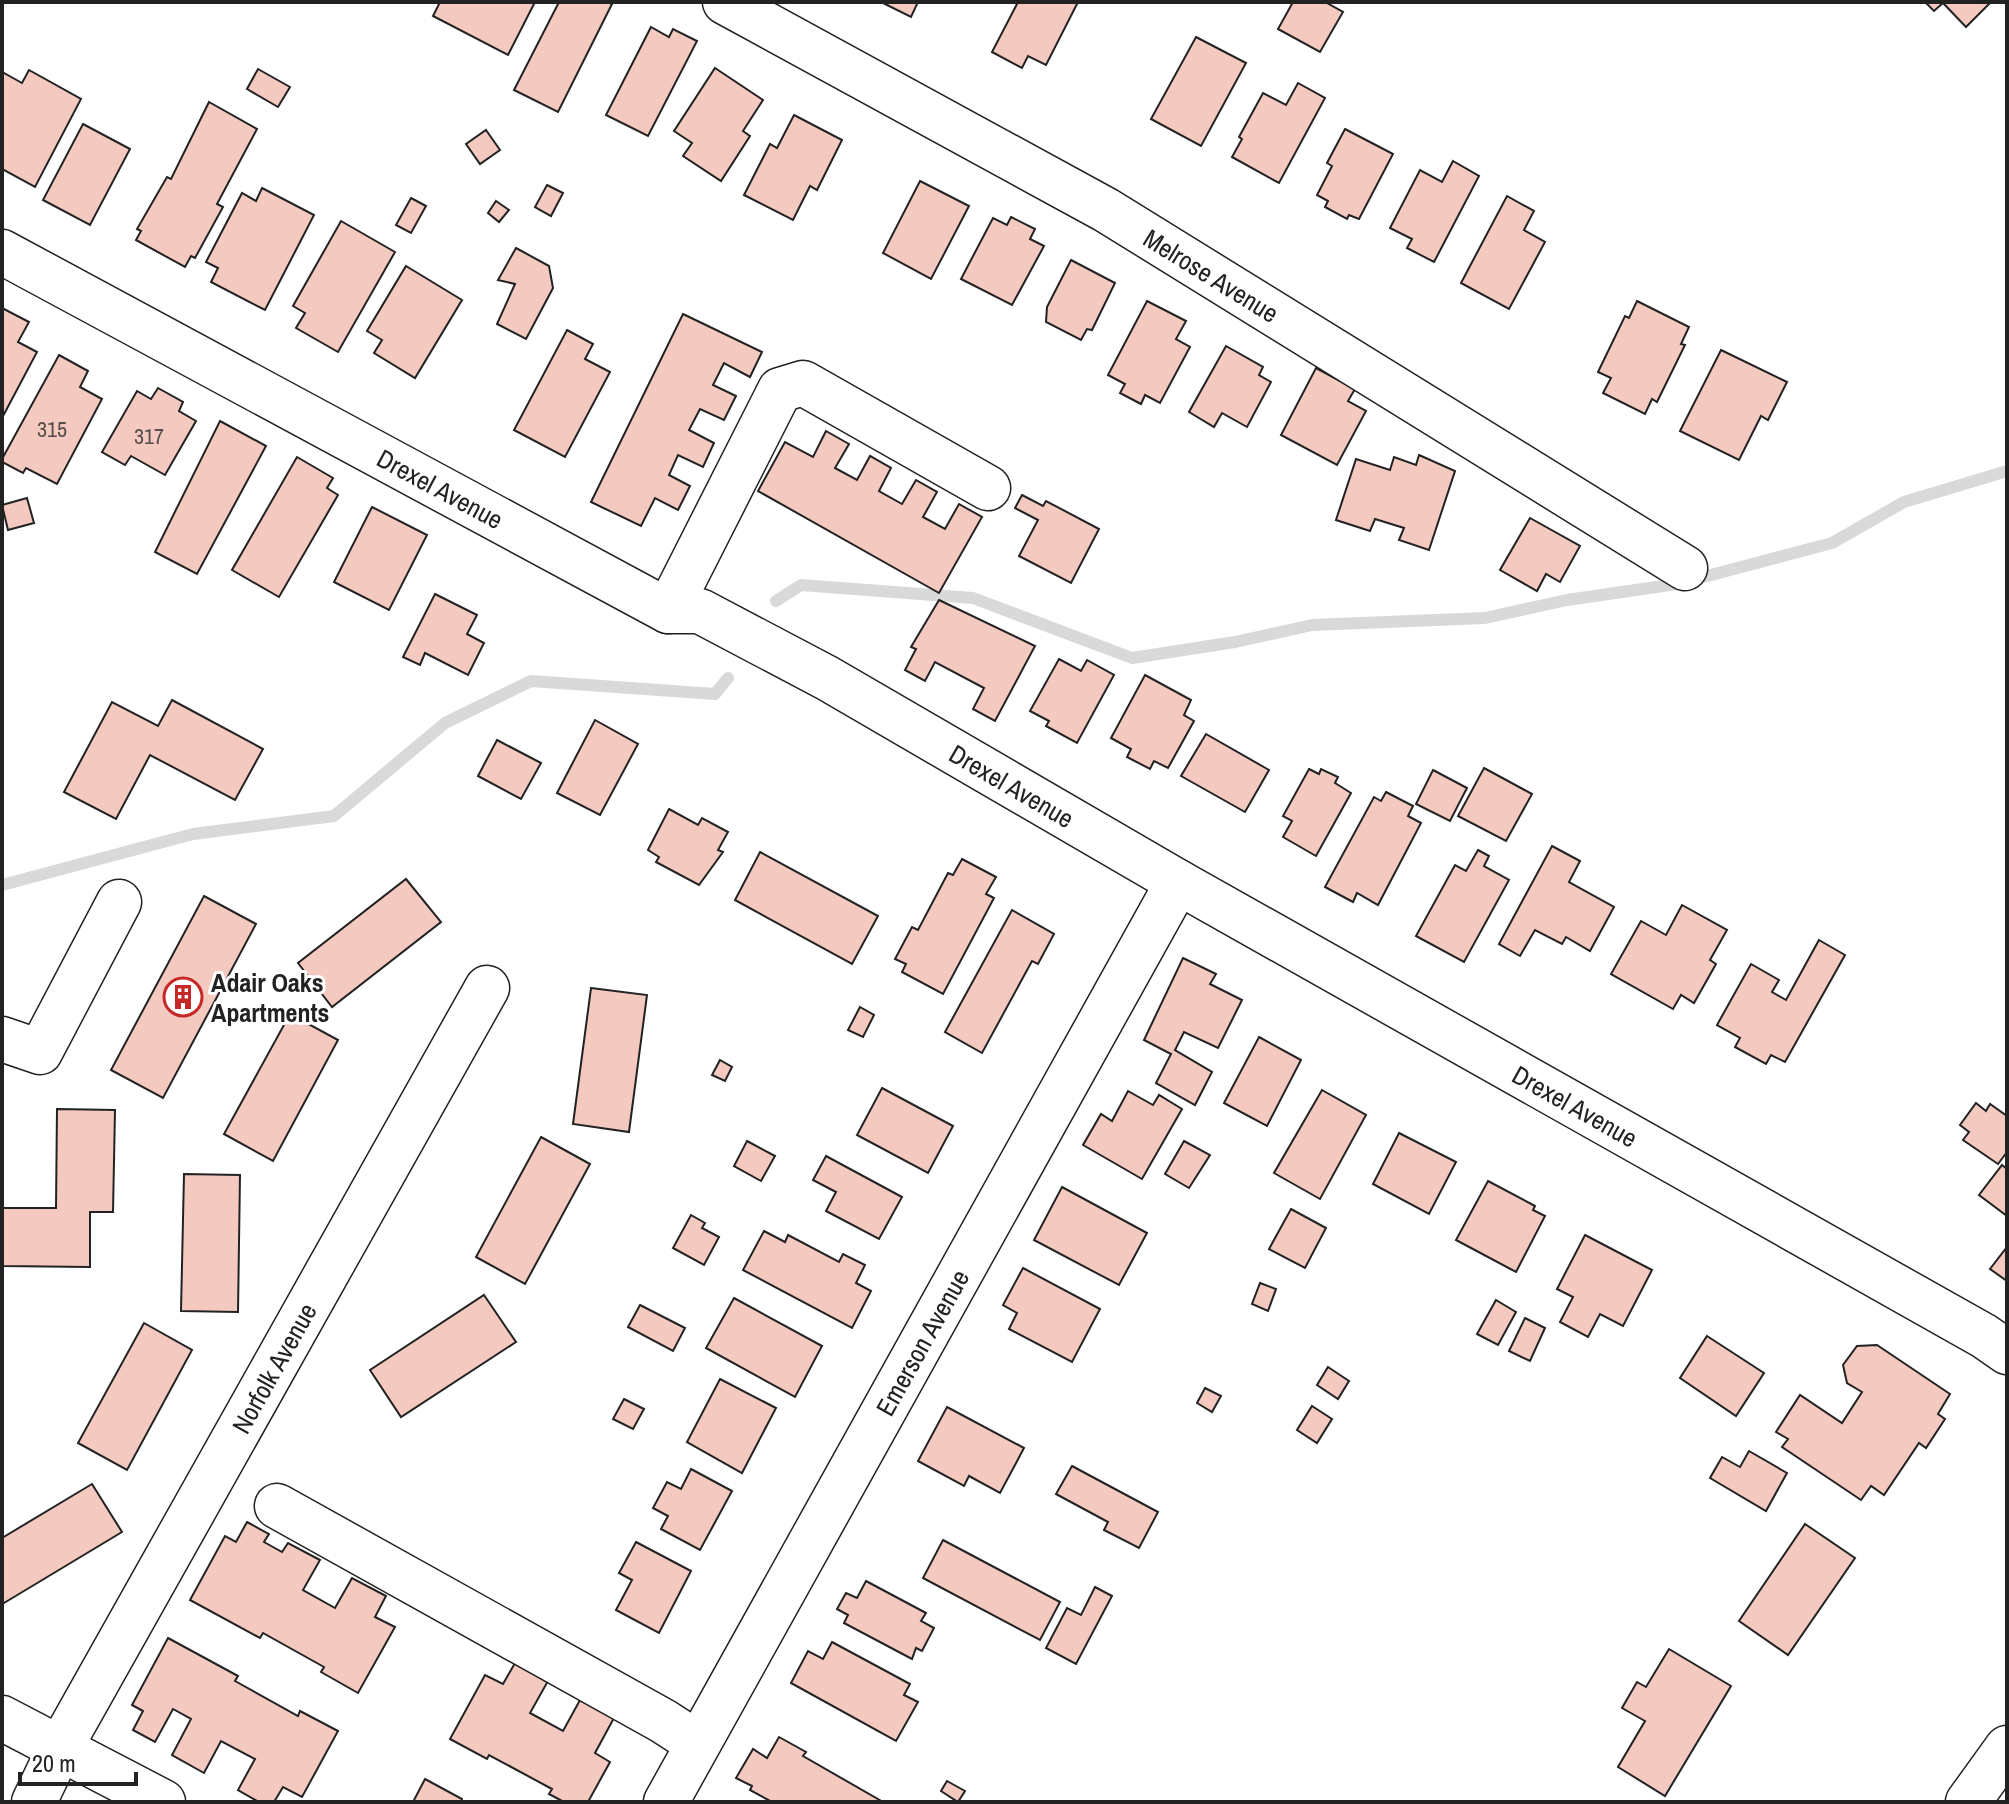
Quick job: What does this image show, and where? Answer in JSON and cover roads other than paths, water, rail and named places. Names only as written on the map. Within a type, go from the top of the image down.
[{"type":"street","name":"Melrose Avenue","points":[[725,2],[1106,210],[1685,568]]},
{"type":"street","name":"Drexel Avenue","points":[[2,252],[668,611],[700,611],[827,678],[1178,882],[1984,1336],[2007,1352]]},
{"type":"street","points":[[668,611],[780,390],[803,383],[988,488]]},
{"type":"street","name":"Emerson Avenue","points":[[666,1802],[1178,882]]},
{"type":"street","points":[[2,1039],[40,1052],[119,902]]},
{"type":"street","name":"Norfolk Avenue","points":[[34,1802],[60,1748],[487,988]]},
{"type":"street","points":[[277,1506],[663,1721],[697,1743]]},
{"type":"street","points":[[2,1718],[163,1802]]},
{"type":"street","points":[[1968,1802],[2007,1748]]},
{"type":"waterway","points":[[776,601],[801,585],[973,598],[1132,658],[1235,642],[1312,625],[1485,618],[1567,600],[1677,584],[1832,543],[1904,502],[2007,471]]},
{"type":"waterway","points":[[2,885],[193,834],[334,816],[445,723],[531,681],[715,694],[728,678]]},
{"type":"place","name":"Adair Oaks Apartments","points":[[183,997]]}]
